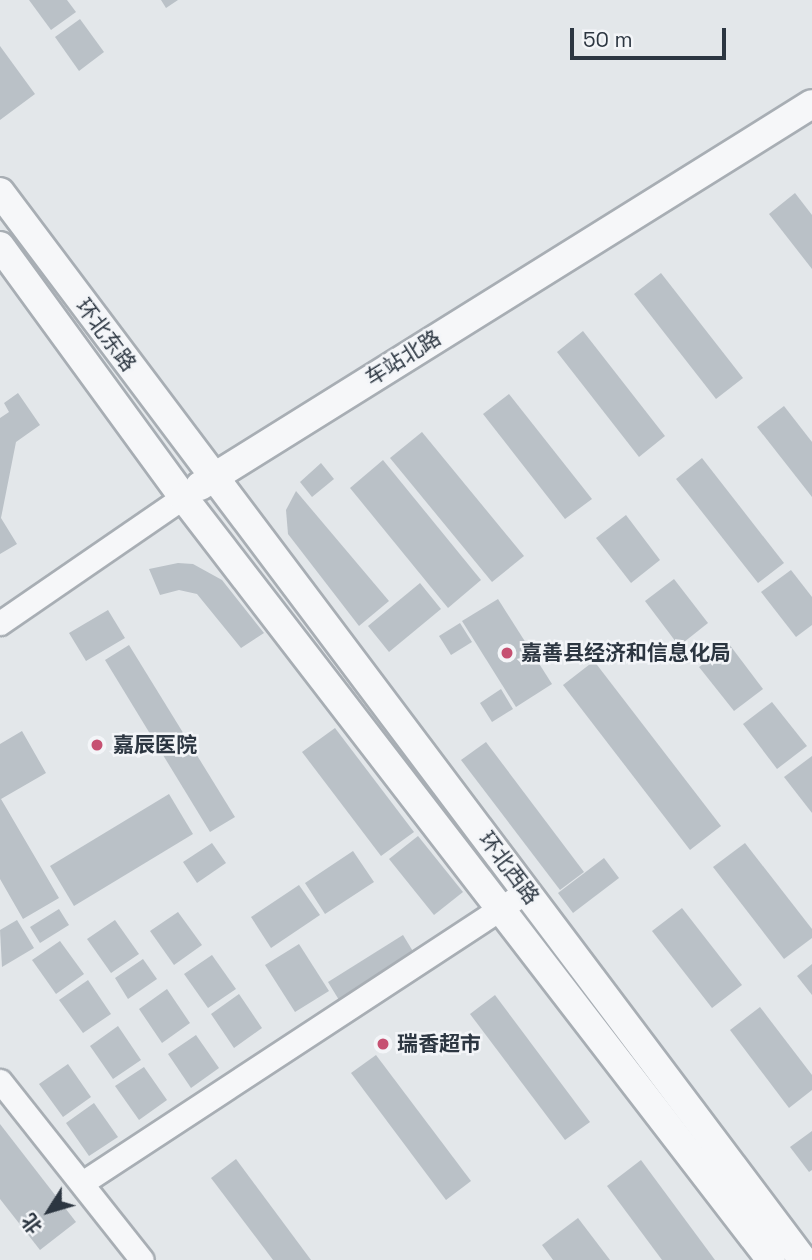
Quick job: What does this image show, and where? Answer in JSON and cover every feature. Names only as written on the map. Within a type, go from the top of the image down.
[{"type":"street","name":"车站北路","points":[[0,623],[215,475],[812,104]]},
{"type":"street","name":"环北东路","points":[[0,192],[215,475]]},
{"type":"street","name":"环北东路","points":[[0,246],[183,497]]},
{"type":"street","name":"环北西路","points":[[215,475],[803,1260]]},
{"type":"street","name":"环北西路","points":[[183,497],[771,1260]]},
{"type":"street","points":[[82,1183],[527,891]]},
{"type":"street","points":[[0,1082],[142,1260]]},
{"type":"building","points":[[29,0],[67,0],[76,12],[51,30]]},
{"type":"building","points":[[161,0],[178,0],[166,8]]},
{"type":"building","points":[[80,19],[104,52],[79,71],[55,37]]},
{"type":"building","points":[[0,46],[35,94],[0,120]]},
{"type":"building","points":[[795,193],[812,215],[812,269],[769,214]]},
{"type":"building","points":[[661,273],[743,378],[716,399],[634,294]]},
{"type":"building","points":[[583,331],[665,436],[639,457],[557,352]]},
{"type":"building","points":[[18,393],[40,425],[16,442],[1,518],[17,544],[0,554],[0,418],[9,412],[4,403]]},
{"type":"building","points":[[509,394],[592,499],[565,519],[483,414]]},
{"type":"building","points":[[784,406],[812,442],[812,497],[757,427]]},
{"type":"building","points":[[422,432],[524,556],[492,582],[390,458]]},
{"type":"building","points":[[702,458],[784,563],[758,583],[676,479]]},
{"type":"building","points":[[383,460],[481,580],[448,608],[350,488]]},
{"type":"building","points":[[321,463],[334,479],[312,497],[300,482]]},
{"type":"building","points":[[296,491],[389,601],[359,626],[288,534],[286,510]]},
{"type":"building","points":[[626,515],[660,560],[631,583],[596,538]]},
{"type":"building","points":[[178,563],[193,564],[222,580],[264,633],[241,648],[197,594],[179,590],[160,595],[149,569]]},
{"type":"building","points":[[791,570],[812,597],[812,625],[796,637],[761,592]]},
{"type":"building","points":[[674,579],[708,623],[679,646],[645,601]]},
{"type":"building","points":[[420,583],[441,609],[389,652],[368,626]]},
{"type":"building","name":"嘉善县经济和信息化局","points":[[498,599],[552,684],[516,707],[462,621]]},
{"type":"building","points":[[108,610],[125,638],[86,661],[69,633]]},
{"type":"building","points":[[460,623],[472,642],[451,655],[439,636]]},
{"type":"building","points":[[729,644],[763,689],[734,711],[699,667]]},
{"type":"building","points":[[129,645],[235,817],[210,832],[105,660]]},
{"type":"building","points":[[594,661],[721,826],[690,850],[563,685]]},
{"type":"building","points":[[501,689],[513,709],[492,722],[480,703]]},
{"type":"building","points":[[772,702],[807,746],[777,769],[743,724]]},
{"type":"building","points":[[335,728],[414,832],[381,856],[302,752]]},
{"type":"building","points":[[22,731],[46,773],[1,799],[59,898],[23,919],[0,879],[0,744]]},
{"type":"building","points":[[486,742],[584,872],[560,890],[461,760]]},
{"type":"building","points":[[812,756],[812,813],[784,777]]},
{"type":"building","points":[[169,794],[193,834],[74,906],[50,866]]},
{"type":"building","points":[[418,836],[463,892],[434,915],[389,859]]},
{"type":"building","points":[[212,843],[226,863],[197,883],[183,862]]},
{"type":"building","points":[[745,843],[812,929],[812,938],[784,959],[713,867]]},
{"type":"building","points":[[353,851],[374,882],[325,914],[305,883]]},
{"type":"building","points":[[604,858],[619,878],[573,913],[558,893]]},
{"type":"building","points":[[299,885],[320,915],[271,948],[251,917]]},
{"type":"building","points":[[682,908],[742,985],[712,1008],[652,931]]},
{"type":"building","points":[[59,909],[69,925],[40,943],[30,927]]},
{"type":"building","points":[[178,912],[202,945],[174,965],[150,931]]},
{"type":"building","points":[[17,920],[34,948],[2,967],[0,930]]},
{"type":"building","points":[[115,920],[139,954],[111,973],[87,939]]},
{"type":"building","points":[[403,935],[414,953],[339,1000],[328,982]]},
{"type":"building","points":[[60,941],[84,974],[56,994],[32,960]]},
{"type":"building","points":[[299,944],[329,991],[295,1012],[265,965]]},
{"type":"building","points":[[212,955],[236,989],[208,1008],[184,974]]},
{"type":"building","points":[[143,959],[157,979],[128,999],[115,978]]},
{"type":"building","points":[[812,964],[812,995],[797,976]]},
{"type":"building","points":[[88,980],[111,1014],[83,1033],[59,1000]]},
{"type":"building","points":[[167,989],[190,1023],[162,1043],[139,1009]]},
{"type":"building","points":[[239,994],[262,1028],[234,1048],[211,1014]]},
{"type":"building","points":[[495,995],[590,1122],[565,1140],[470,1014]]},
{"type":"building","points":[[760,1007],[812,1075],[812,1090],[789,1108],[730,1030]]},
{"type":"building","points":[[118,1026],[141,1060],[113,1079],[90,1046]]},
{"type":"building","points":[[196,1035],[219,1068],[191,1088],[168,1054]]},
{"type":"building","points":[[376,1055],[471,1181],[446,1200],[351,1073]]},
{"type":"building","points":[[68,1064],[91,1097],[63,1117],[39,1084]]},
{"type":"building","points":[[144,1067],[167,1100],[139,1120],[115,1086]]},
{"type":"building","points":[[94,1103],[118,1137],[89,1156],[66,1123]]},
{"type":"building","points":[[0,1124],[76,1222],[40,1250],[0,1199]]},
{"type":"building","points":[[812,1131],[812,1170],[809,1172],[790,1147]]},
{"type":"building","points":[[236,1159],[311,1260],[273,1260],[211,1178]]},
{"type":"building","points":[[641,1160],[715,1260],[662,1260],[607,1186]]},
{"type":"building","points":[[578,1218],[610,1260],[553,1260],[542,1245]]},
{"type":"place","name":"嘉善县经济和信息化局","points":[[507,653]]},
{"type":"place","name":"嘉辰医院","points":[[97,745]]},
{"type":"place","name":"瑞香超市","points":[[383,1044]]}]
